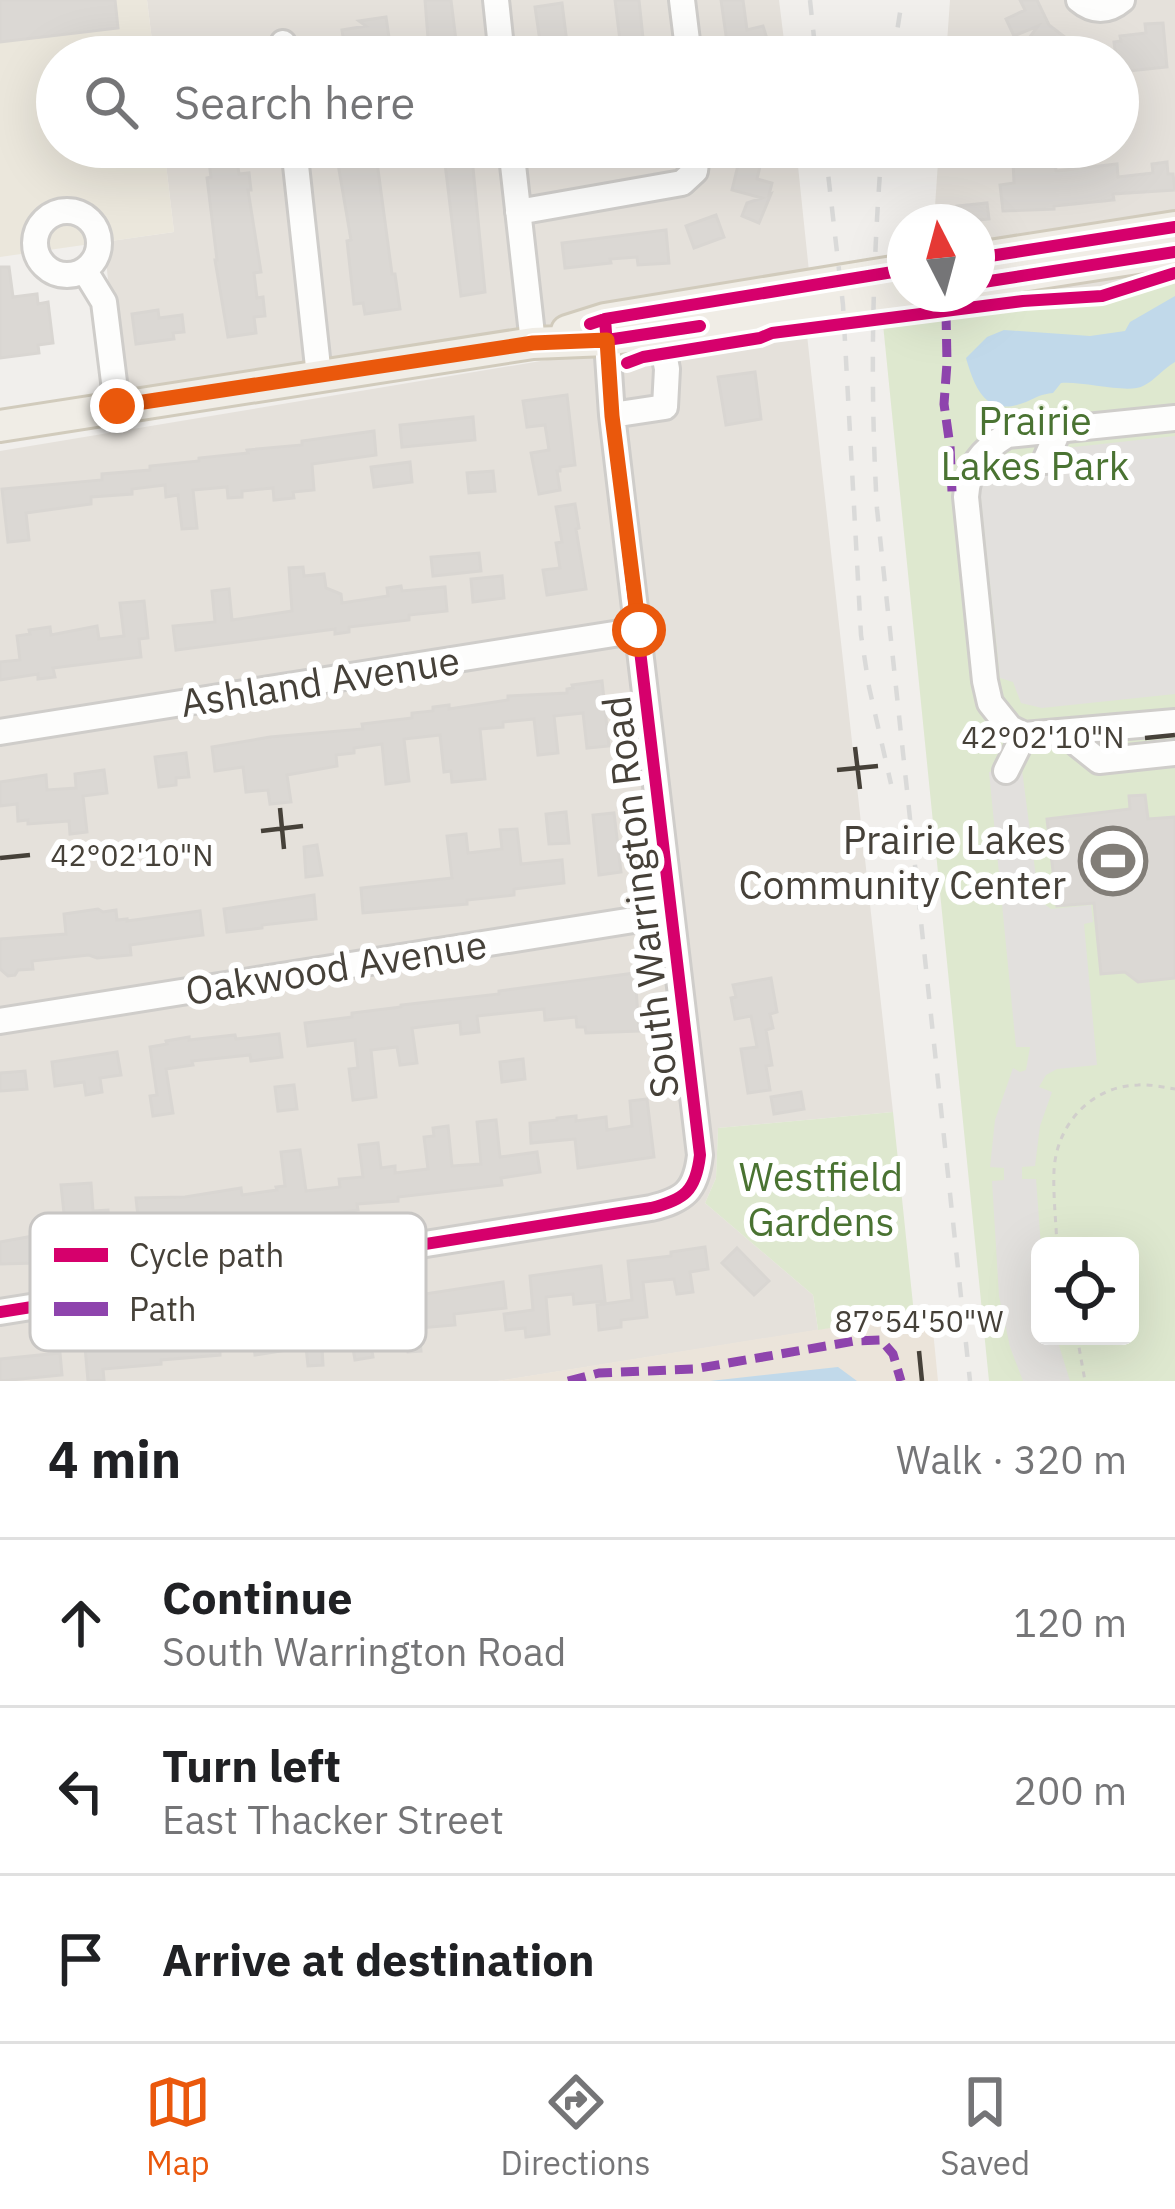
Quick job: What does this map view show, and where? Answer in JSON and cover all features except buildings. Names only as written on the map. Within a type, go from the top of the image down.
[{"type":"main road","points":[[995,256],[1175,227]]},
{"type":"main road","points":[[995,281],[1175,252]]},
{"type":"main road","points":[[0,426],[533,343],[887,274]]},
{"type":"main road","points":[[606,329],[660,333],[887,298]]},
{"type":"street","points":[[496,0],[500,36]]},
{"type":"street","points":[[682,0],[686,36]]},
{"type":"street","points":[[1079,0],[1103,10],[1122,0]]},
{"type":"street","points":[[296,168],[319,376]]},
{"type":"street","points":[[513,168],[533,343]]},
{"type":"street","points":[[518,212],[682,183],[695,168]]},
{"type":"street","points":[[85,271],[104,302],[117,406]]},
{"type":"street","name":"South Warrington Road","points":[[426,1244],[676,1202],[687,1193],[698,1170],[700,1155],[612,416],[606,329]]},
{"type":"street","points":[[612,416],[665,407],[667,369],[660,333]]},
{"type":"street","points":[[1150,697],[1164,723],[1024,735],[1010,728],[991,703],[985,681],[967,479],[972,465],[1007,435],[1175,418]]},
{"type":"street","points":[[1045,461],[1060,428]]},
{"type":"street","name":"Ashland Avenue","points":[[0,732],[639,630]]},
{"type":"street","points":[[1064,733],[1099,761],[1175,753]]},
{"type":"street","points":[[1006,771],[1024,735]]},
{"type":"street","name":"Oakwood Avenue","points":[[0,1021],[671,914]]},
{"type":"street","name":"South Warrington Road","points":[[0,1312],[30,1307]]},
{"type":"path","points":[[1057,1237],[1057,1149],[1077,1112],[1096,1096],[1119,1087],[1139,1084],[1175,1089]]},
{"type":"path","points":[[1079,1345],[1085,1381]]},
{"type":"shaded area","points":[[0,0],[147,0],[151,36],[36,36],[36,168],[166,168],[174,232],[0,257]]},
{"type":"shaded area","points":[[147,0],[779,0],[783,36],[151,36]]},
{"type":"shaded area","points":[[950,0],[1175,0],[1175,277],[995,306],[995,204],[935,204],[938,168],[1139,168],[1139,36],[947,36]]},
{"type":"shaded area","points":[[166,168],[798,168],[810,281],[537,336],[121,401],[104,242],[174,232]]},
{"type":"shaded area","points":[[805,317],[893,1112],[718,1128],[716,1178],[705,1203],[813,1295],[818,1330],[498,1381],[0,1381],[0,451]]},
{"type":"shaded area","points":[[1175,436],[1175,694],[1042,708],[1021,703],[1013,682],[1000,678],[979,480],[991,480],[1007,466],[1062,460],[1065,448]]},
{"type":"shaded area","points":[[1022,770],[1039,900],[1051,909],[1091,905],[1093,922],[1084,924],[1097,1065],[1057,1069],[1046,1075],[1039,1087],[1052,1092],[1040,1126],[1035,1166],[1022,1167],[1022,1179],[1036,1179],[1040,1237],[1031,1237],[1031,1345],[1059,1345],[1070,1381],[1023,1381],[999,1296],[992,1181],[1004,1180],[1004,1168],[990,1167],[995,1120],[1013,1068],[1026,1070],[1030,1047],[1016,1047],[989,772]]},
{"type":"shaded area","points":[[931,1310],[938,1381],[497,1381],[914,1314]]},
{"type":"green space","name":"Prairie Lakes Park","points":[[1175,277],[1175,1381],[989,1381],[883,324],[958,312],[995,312],[995,306]]},
{"type":"green space","name":"Westfield Gardens","points":[[893,1112],[914,1314],[818,1330],[813,1295],[705,1203],[716,1178],[718,1128]]},
{"type":"water","points":[[1175,296],[1175,362],[1143,386],[1061,383],[1053,393],[1012,406],[992,403],[978,390],[966,358],[987,337],[1004,330],[1090,336],[1125,331],[1130,322]]},
{"type":"water","points":[[838,1367],[857,1381],[710,1381]]},
{"type":"railway","points":[[810,0],[814,36]]},
{"type":"railway","points":[[896,36],[902,0]]},
{"type":"railway","points":[[827,168],[843,305],[861,635],[891,784]]},
{"type":"railway","points":[[881,168],[873,328],[877,509],[970,1381]]},
{"type":"marked path","points":[[946,312],[944,404],[952,492]]},
{"type":"marked path","points":[[568,1381],[599,1373],[694,1369],[881,1340],[893,1354],[901,1381]]},
{"type":"cycle path","points":[[995,255],[1175,227]]},
{"type":"cycle path","points":[[995,280],[1175,252]]},
{"type":"cycle path","points":[[590,324],[887,273]]},
{"type":"cycle path","points":[[627,363],[772,333],[1023,301],[1102,296],[1175,273]]},
{"type":"cycle path","points":[[426,1244],[651,1208],[686,1192],[700,1155],[612,415],[605,319]]},
{"type":"cycle path","points":[[533,343],[607,340],[700,326]]},
{"type":"cycle path","points":[[0,1312],[30,1307]]},
{"type":"place","name":"Prairie Lakes Community Center","points":[[1113,861]]},
{"type":"route","points":[[117,406],[533,343],[607,340],[639,630]]}]
